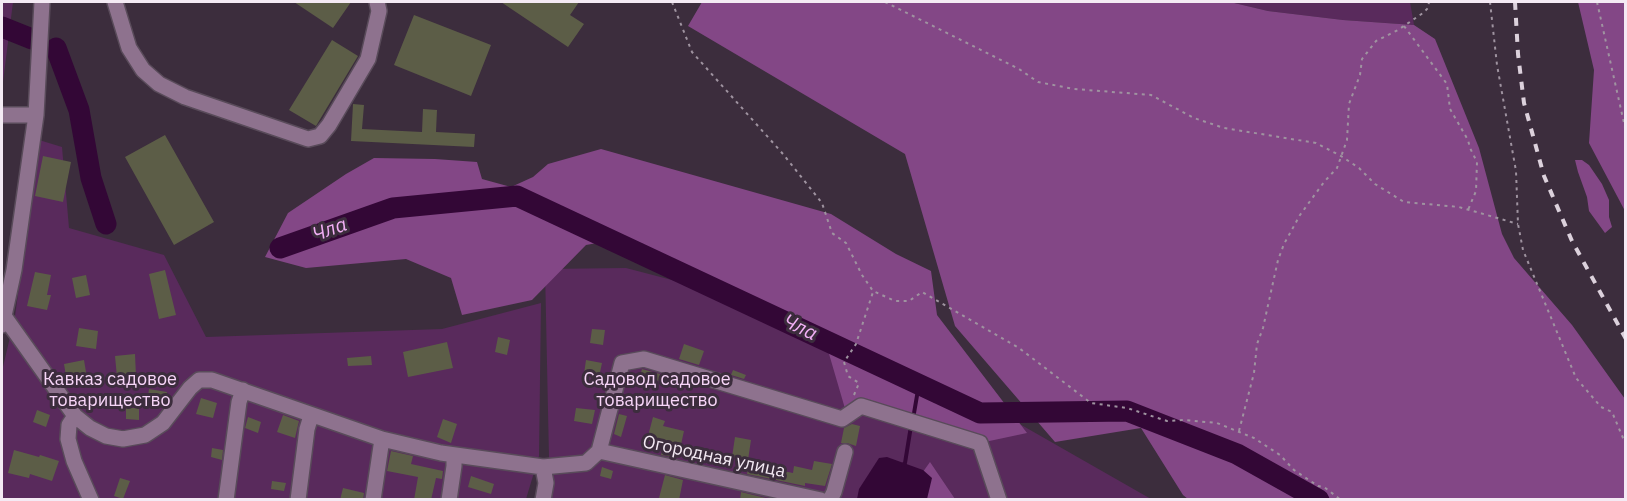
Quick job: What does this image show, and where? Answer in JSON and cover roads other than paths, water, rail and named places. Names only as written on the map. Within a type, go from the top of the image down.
[{"type":"street","points":[[42,2],[36,115],[8,269],[3,323],[75,416],[90,428],[106,436],[123,439],[145,435],[163,423],[199,380],[212,380],[382,440],[454,455],[543,467],[586,463],[598,452],[622,363],[644,359],[842,419],[861,406],[980,443],[999,500]]},
{"type":"street","points":[[115,2],[129,48],[143,70],[159,84],[186,98],[308,139],[320,136],[329,125],[368,59],[378,11],[377,2]]},
{"type":"street","points":[[2,115],[36,115]]},
{"type":"street","points":[[226,500],[239,402],[243,390]]},
{"type":"street","points":[[75,416],[69,426],[68,439],[74,461],[91,500]]},
{"type":"street","points":[[298,500],[311,416]]},
{"type":"street","points":[[373,500],[382,440]]},
{"type":"street","name":"Огородная улица","points":[[598,452],[821,500]]},
{"type":"street","points":[[830,500],[844,452]]},
{"type":"street","points":[[449,500],[454,455]]},
{"type":"street","points":[[543,467],[546,483],[543,500]]},
{"type":"waterway","name":"Чла","points":[[2,27],[32,39]]},
{"type":"waterway","name":"Чла","points":[[56,48],[79,110],[91,178],[106,224]]},
{"type":"waterway","name":"Чла","points":[[280,248],[393,208],[517,196],[980,413],[1127,411],[1237,454],[1319,500]]},
{"type":"waterway","points":[[913,419],[919,384]]},
{"type":"waterway","points":[[903,465],[911,426]]},
{"type":"railway","points":[[1515,2],[1524,103],[1544,176],[1572,241],[1626,339]]},
{"type":"park label","name":"Кавказ садовое товарищество","points":[[110,390]]},
{"type":"park label","name":"Садовод садовое товарищество","points":[[657,390]]}]
